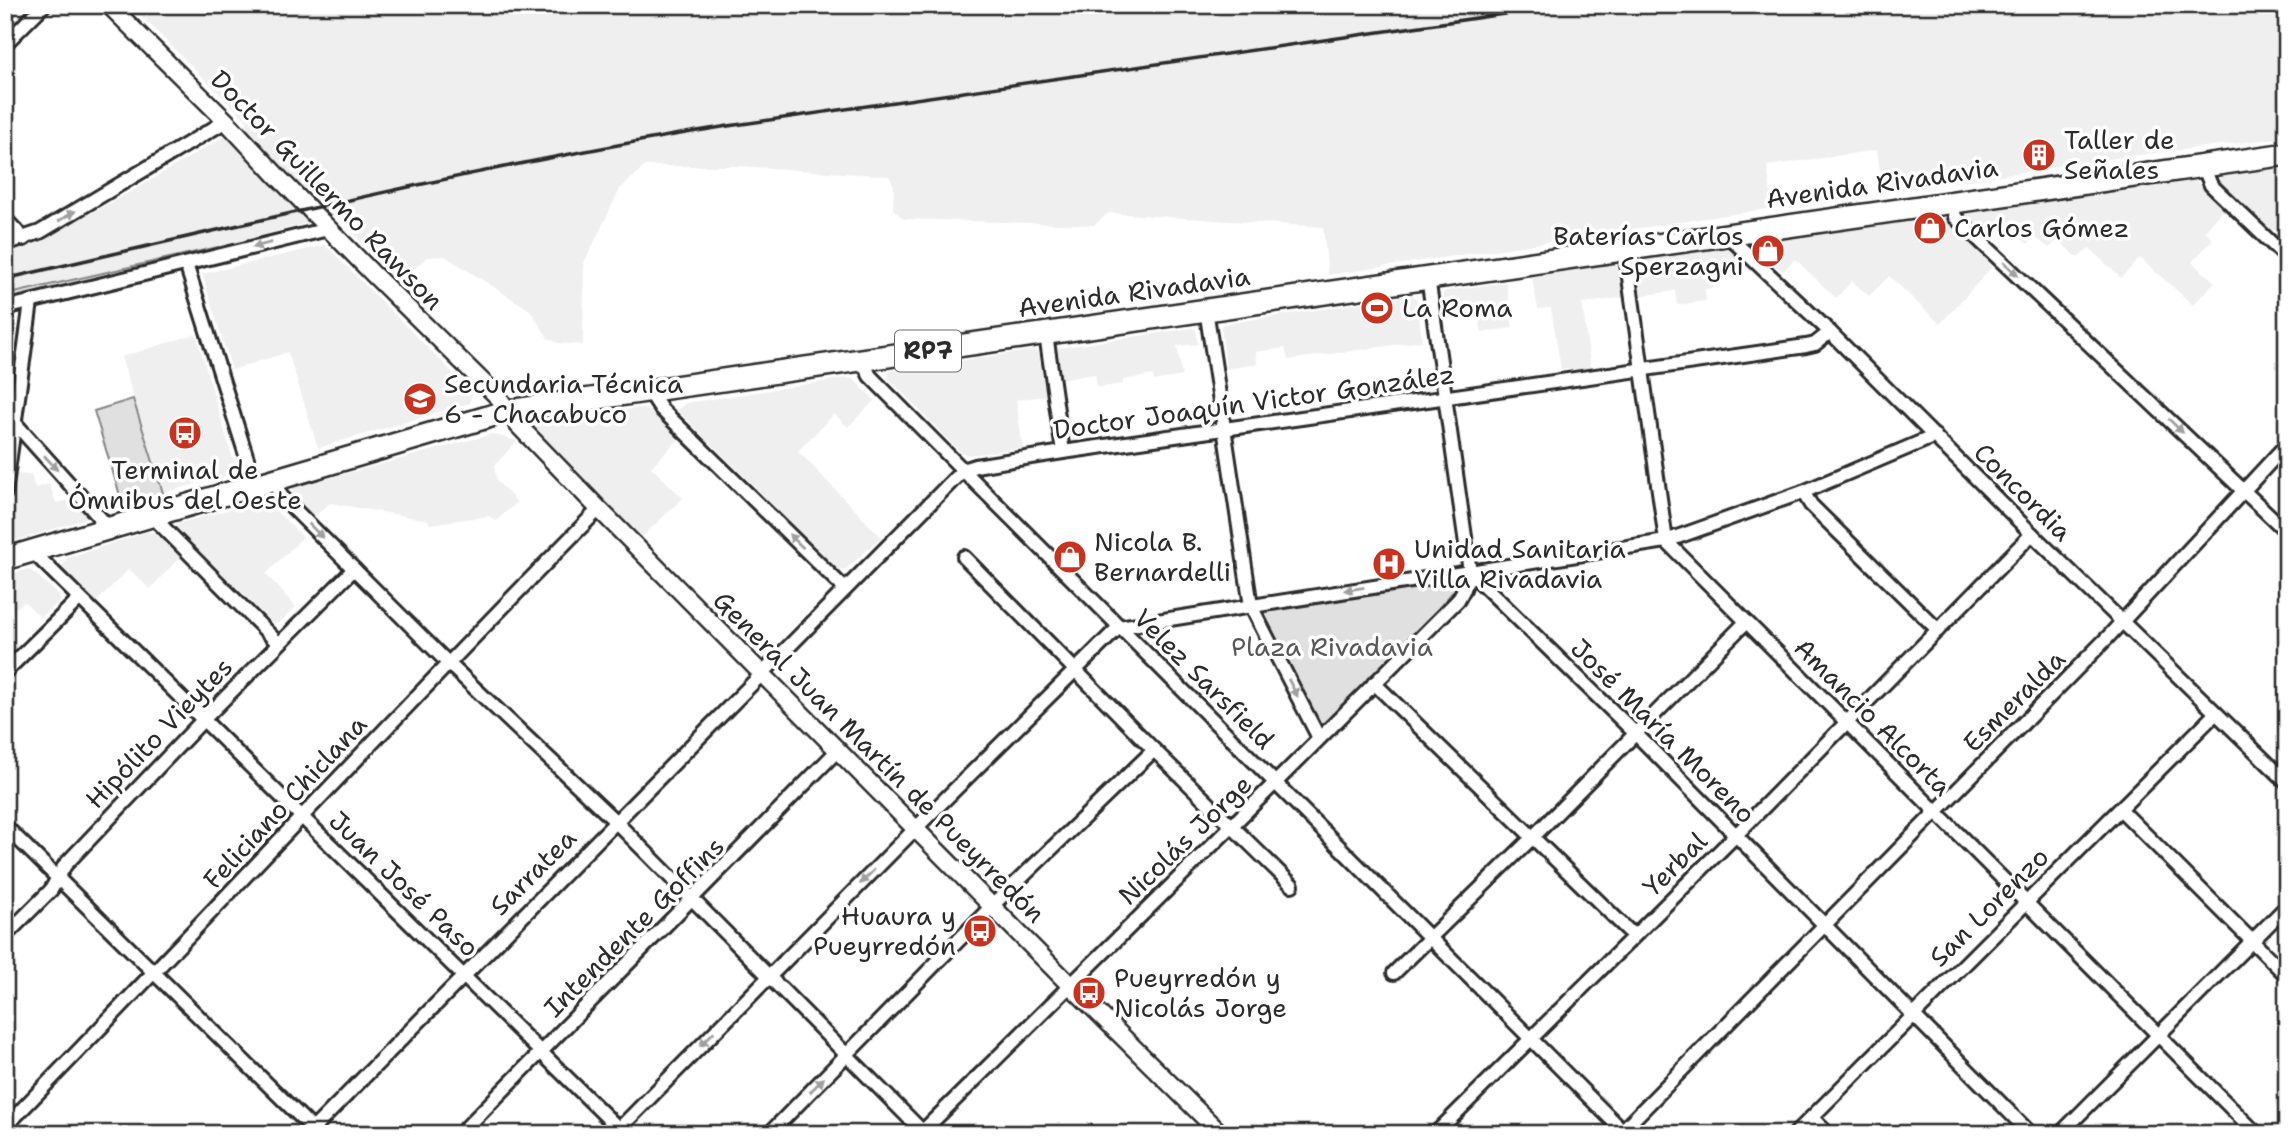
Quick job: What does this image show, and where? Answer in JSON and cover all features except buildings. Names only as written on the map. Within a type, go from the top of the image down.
[{"type":"main road","name":"Avenida Rivadavia","points":[[5,559],[508,411],[2287,153]]},
{"type":"street","points":[[5,44],[44,5]]},
{"type":"street","name":"Doctor Guillermo Rawson","points":[[108,5],[499,398],[508,411]]},
{"type":"street","points":[[5,244],[40,232],[226,121]]},
{"type":"street","points":[[2203,166],[2211,185],[2287,258]]},
{"type":"street","points":[[1952,201],[1955,217],[2287,532]]},
{"type":"street","points":[[5,219],[24,239]]},
{"type":"street","points":[[5,308],[328,229]]},
{"type":"street","name":"Concordia","points":[[1726,234],[1830,332],[2032,534],[2287,782]]},
{"type":"street","points":[[1625,249],[1666,541]]},
{"type":"street","points":[[186,264],[264,482],[447,662],[615,821],[922,1133]]},
{"type":"street","points":[[1428,277],[1470,572]]},
{"type":"street","points":[[5,493],[31,302]]},
{"type":"street","points":[[1206,309],[1251,606],[1319,738]]},
{"type":"street","name":"Doctor Joaquín Victor González","points":[[962,470],[1063,452],[1806,346],[1815,344],[1830,332]]},
{"type":"street","points":[[1046,334],[1063,452]]},
{"type":"street","name":"Velez Sarsfield","points":[[862,360],[870,376],[962,470],[1431,937],[1622,1132]]},
{"type":"street","points":[[648,389],[661,409],[845,589]]},
{"type":"street","name":"General Juan Martín de Pueyrredón","points":[[508,411],[518,425],[598,509],[1221,1134]]},
{"type":"street","points":[[5,412],[108,528]]},
{"type":"street","points":[[619,1132],[768,977],[1119,627],[1666,541],[1803,492],[1936,436]]},
{"type":"street","name":"Esmeralda","points":[[1622,1132],[2122,622],[2287,444]]},
{"type":"street","points":[[762,673],[962,470]]},
{"type":"street","points":[[1803,492],[1811,505],[1938,630]]},
{"type":"street","name":"Feliciano Chiclana","points":[[5,1127],[154,974],[447,662],[598,509]]},
{"type":"street","points":[[151,515],[278,643]]},
{"type":"street","name":"Yerbal","points":[[1435,1134],[1735,836],[2032,534]]},
{"type":"street","name":"Amancio Alcorta","points":[[1666,541],[2257,1134]]},
{"type":"street","name":"Juan José Paso","points":[[32,551],[542,1051],[619,1132]]},
{"type":"street","points":[[964,557],[1153,750],[1292,886]]},
{"type":"street","name":"Hipólito Vieytes","points":[[5,936],[51,890],[65,865],[278,643],[354,569]]},
{"type":"street","name":"Nicolás Jorge","points":[[922,1133],[1458,600],[1470,572]]},
{"type":"street","name":"José María Moreno","points":[[1470,572],[1636,734],[2031,1134]]},
{"type":"street","points":[[5,673],[79,599]]},
{"type":"street","points":[[1394,973],[1746,622]]},
{"type":"street","name":"Sarratea","points":[[313,1132],[464,974],[762,673]]},
{"type":"street","points":[[1374,683],[1634,936]]},
{"type":"street","name":"San Lorenzo","points":[[1795,1134],[2216,713]]},
{"type":"street","name":"Intendente Goffins","points":[[460,1134],[838,750]]},
{"type":"street","points":[[769,1134],[993,905],[1153,750]]},
{"type":"street","points":[[2121,810],[2287,975]]},
{"type":"street","points":[[5,825],[313,1132]]},
{"type":"street","points":[[2060,1134],[2287,905]]},
{"type":"street","points":[[1812,1118],[1828,1134]]},
{"type":"shaded area","points":[[130,5],[2287,5],[2287,137],[2099,160],[1883,193],[1877,150],[1767,166],[1773,208],[1328,275],[1323,227],[1109,213],[1094,225],[904,219],[893,209],[894,186],[889,176],[738,166],[645,166],[620,189],[584,263],[583,345],[558,343],[548,338],[530,310],[445,256],[427,257],[398,283],[337,215],[218,247],[5,295],[5,253],[34,244],[141,186],[248,122]]},
{"type":"shaded area","points":[[2287,162],[2287,228],[2268,231],[2219,179],[2221,174]]},
{"type":"shaded area","points":[[2191,177],[2226,207],[2205,231],[2213,239],[2192,262],[2215,282],[2193,305],[2140,258],[2121,278],[2089,248],[2078,258],[2058,240],[2049,248],[2035,237],[2027,244],[1999,219],[1983,234],[1967,217],[1969,209]]},
{"type":"shaded area","points":[[1944,212],[1992,267],[1940,324],[1889,276],[1869,296],[1852,281],[1836,298],[1795,259],[1783,271],[1754,253],[1753,249],[1755,241]]},
{"type":"shaded area","points":[[325,245],[472,392],[470,403],[318,448],[288,352],[232,370],[202,274]]},
{"type":"shaded area","points":[[1728,245],[1740,258],[1719,286],[1705,289],[1706,301],[1677,305],[1675,291],[1637,296],[1633,258]]},
{"type":"shaded area","points":[[1614,260],[1620,264],[1625,297],[1582,304],[1591,371],[1561,369],[1551,308],[1538,309],[1532,278]]},
{"type":"shaded area","points":[[1506,282],[1513,328],[1482,332],[1479,319],[1465,321],[1463,305],[1444,307],[1443,294],[1446,291]]},
{"type":"shaded area","points":[[1412,295],[1417,299],[1422,341],[1288,360],[1285,348],[1256,352],[1257,364],[1226,369],[1221,326],[1224,324]]},
{"type":"shaded area","points":[[1192,328],[1196,330],[1198,344],[1177,346],[1182,376],[1154,381],[1153,375],[1097,388],[1095,374],[1059,379],[1054,352],[1058,348]]},
{"type":"shaded area","points":[[196,334],[237,473],[163,493],[121,357]]},
{"type":"shaded area","points":[[1035,350],[1039,354],[1045,396],[1016,400],[1023,448],[969,455],[960,452],[888,378],[889,371]]},
{"type":"shaded area","points":[[853,379],[875,400],[848,427],[834,414],[798,451],[881,537],[846,569],[839,570],[677,410],[686,403]]},
{"type":"shaded area","points":[[640,408],[652,411],[680,438],[651,467],[683,498],[642,537],[531,427],[533,422]]},
{"type":"shaded area","points":[[492,434],[517,441],[494,466],[497,481],[517,502],[496,521],[489,516],[430,524],[428,520],[330,503],[314,517],[291,494],[293,488]]},
{"type":"shaded area","points":[[15,474],[31,475],[35,488],[49,484],[56,503],[71,500],[85,515],[85,519],[18,540],[10,538],[7,535]]},
{"type":"shaded area","points":[[263,500],[303,537],[266,574],[296,607],[279,623],[272,623],[176,524]]},
{"type":"shaded area","points":[[147,532],[157,533],[180,557],[150,589],[129,569],[96,602],[62,567],[67,558]]},
{"type":"shaded area","points":[[27,569],[59,595],[60,602],[40,617],[25,602],[5,614],[5,576]]},
{"type":"green space","points":[[218,247],[218,250],[5,302],[5,295]]},
{"type":"green space","points":[[133,399],[163,493],[123,505],[94,411]]},
{"type":"green space","name":"Plaza Rivadavia","points":[[1470,572],[1374,683],[1319,738],[1251,606]]},
{"type":"railway","points":[[5,279],[365,196],[728,126],[1566,5]]},
{"type":"place","name":"Taller de Señales","points":[[2039,155]]},
{"type":"place","name":"Carlos Gómez","points":[[1930,228]]},
{"type":"place","name":"Baterías Carlos Sperzagni","points":[[1768,251]]},
{"type":"place","name":"La Roma","points":[[1377,308]]},
{"type":"place","name":"Secundaria Técnica 6 - Chacabuco","points":[[420,399]]},
{"type":"place","name":"Terminal de Ómnibus del Oeste","points":[[185,433]]},
{"type":"place","name":"Nicola B. Bernardelli","points":[[1070,557]]},
{"type":"place","name":"Unidad Sanitaria Villa Rivadavia","points":[[1389,564]]},
{"type":"place","name":"Huaura y Pueyrredón","points":[[980,931]]},
{"type":"place","name":"Pueyrredón y Nicolás Jorge","points":[[1089,993]]}]
